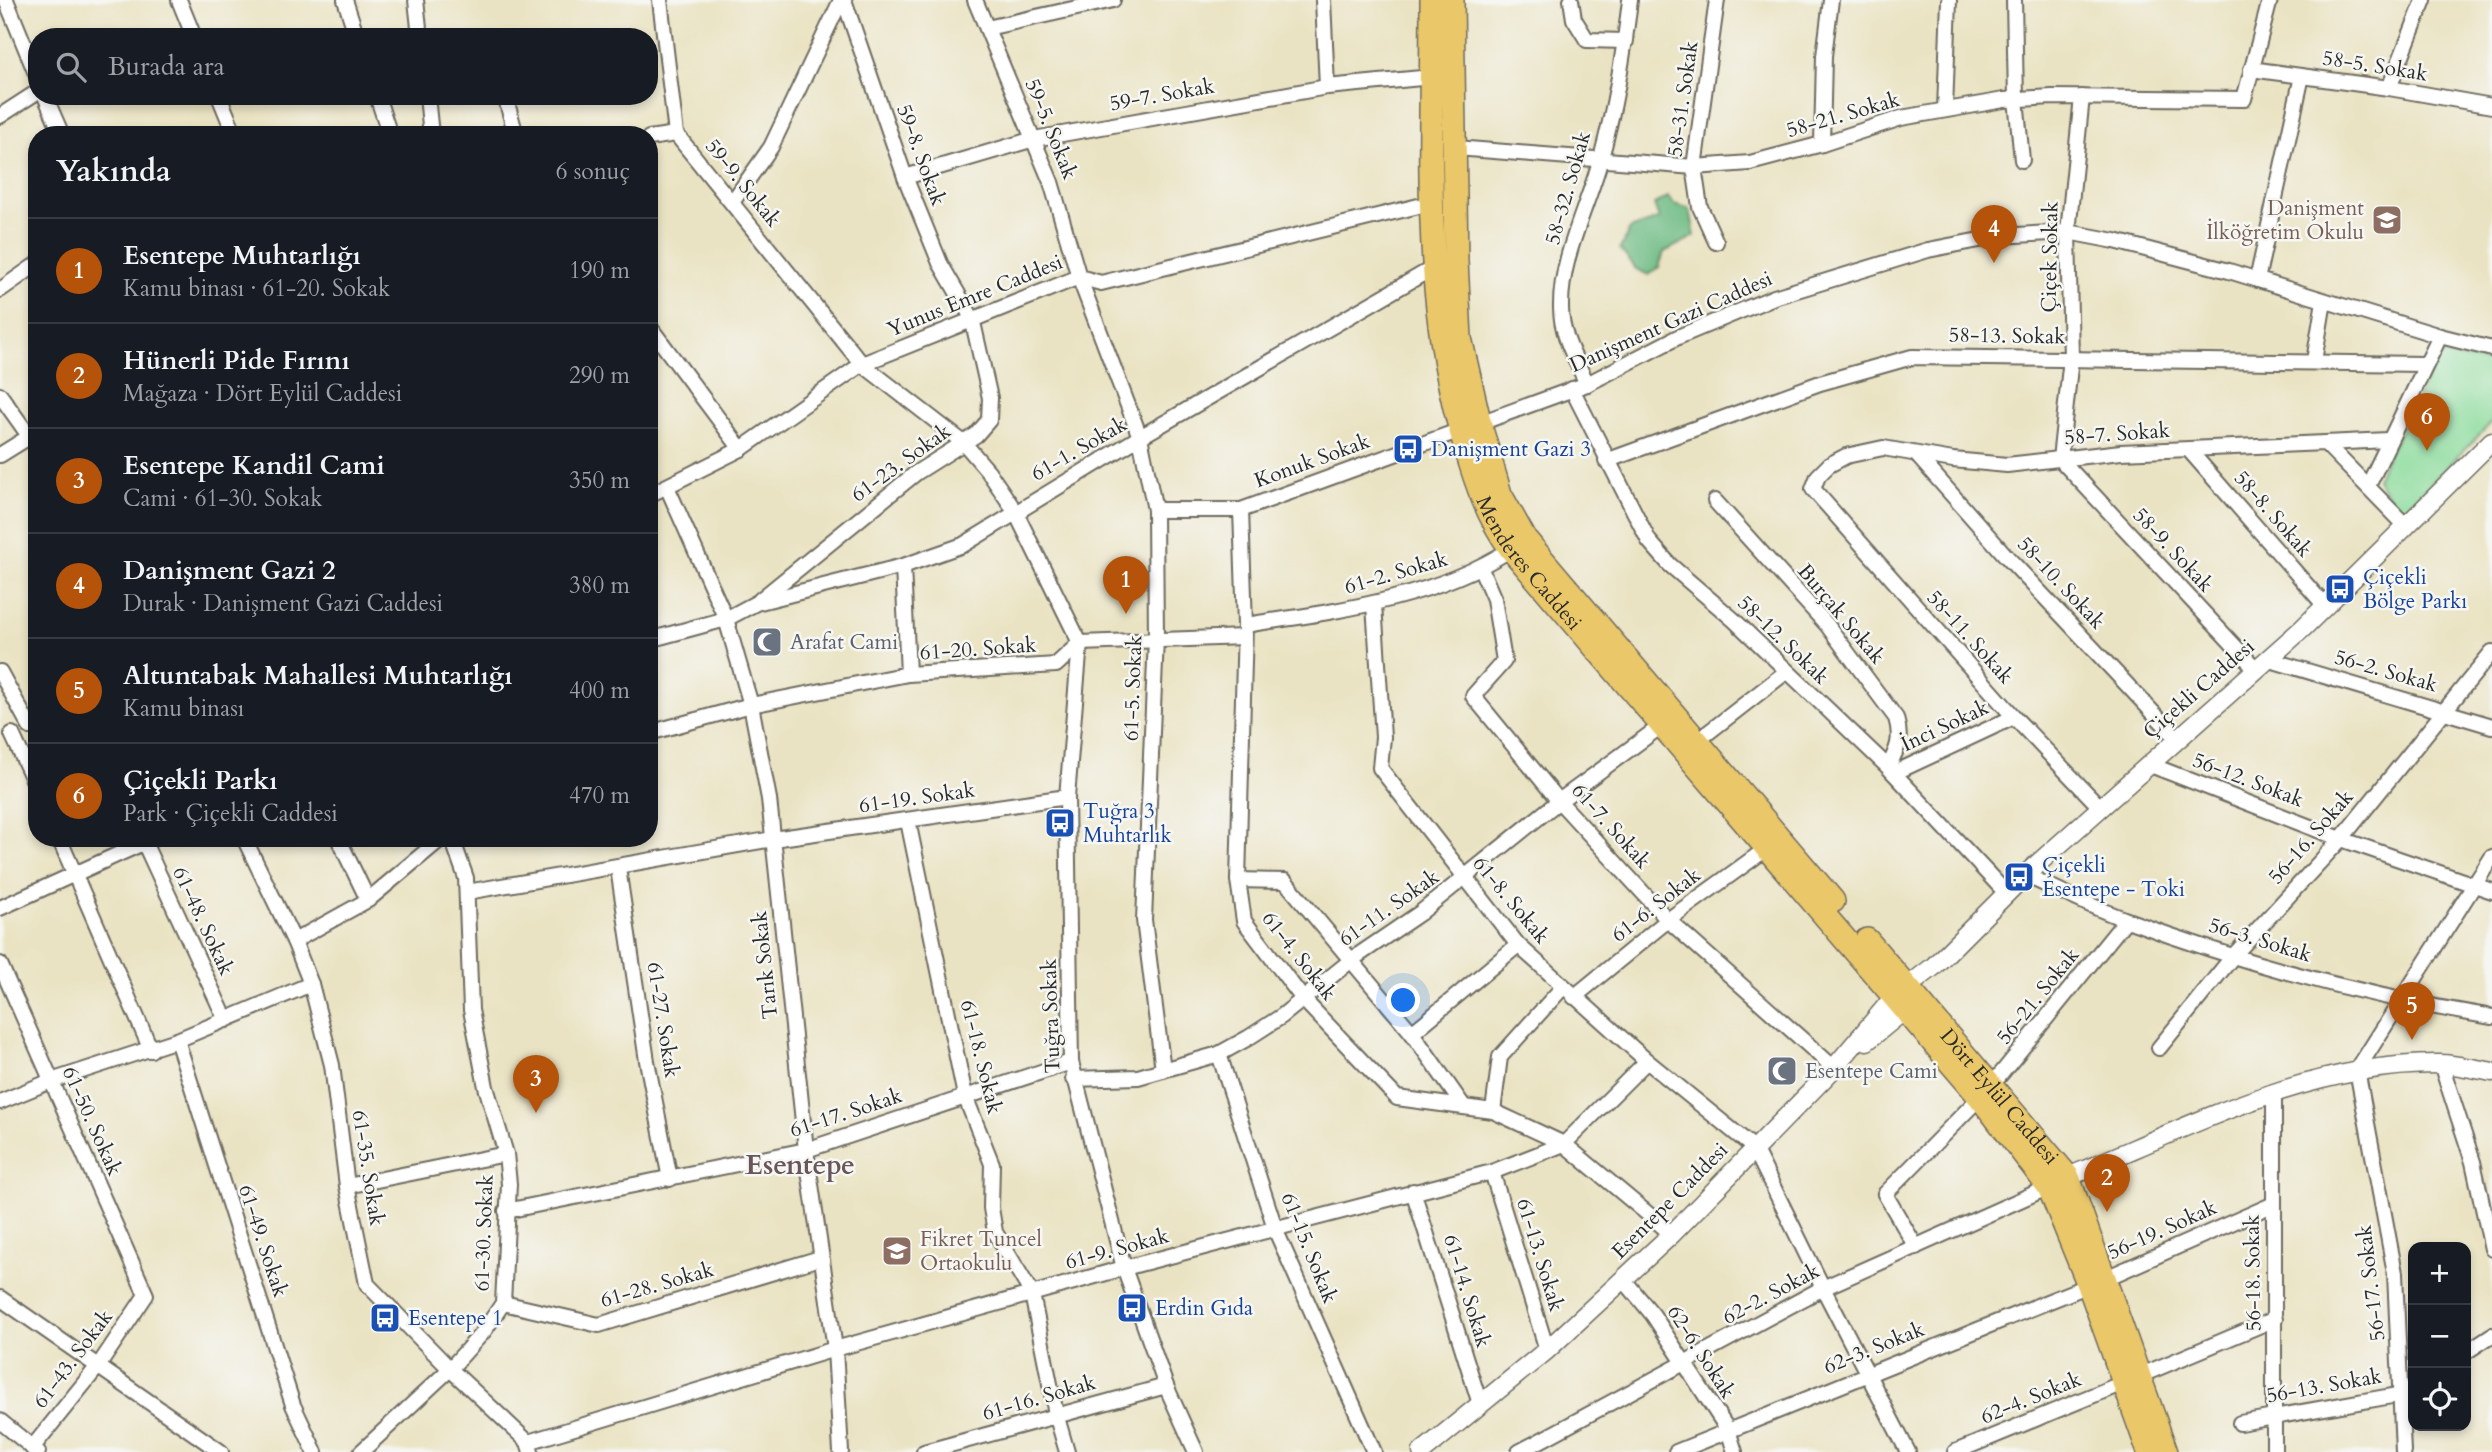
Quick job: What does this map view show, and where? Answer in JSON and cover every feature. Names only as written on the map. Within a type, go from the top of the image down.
[{"type":"main road","name":"Menderes Caddesi","points":[[1432,0],[1431,203],[1433,268],[1440,345],[1470,427],[1500,494],[1525,538],[1906,998]]},
{"type":"main road","name":"Menderes Caddesi","points":[[1452,0],[1455,237],[1461,338],[1470,427],[1482,500],[1491,522],[1766,849],[1906,998]]},
{"type":"main road","name":"Dört Eylül Caddesi","points":[[1906,998],[2059,1182],[2098,1281],[2131,1380],[2148,1452]]},
{"type":"main road","name":"Dört Eylül Caddesi","points":[[2131,1380],[2166,1452]]},
{"type":"street","points":[[6,0],[28,54]]},
{"type":"street","points":[[179,0],[190,28]]},
{"type":"street","points":[[345,0],[354,28]]},
{"type":"street","points":[[416,0],[419,28]]},
{"type":"street","name":"59-9. Sokak","points":[[660,0],[676,134],[733,201],[862,364],[964,443],[988,471],[1015,511],[1080,643]]},
{"type":"street","points":[[733,201],[771,147],[842,0]]},
{"type":"street","name":"59-8. Sokak","points":[[842,0],[905,177],[940,263],[972,318]]},
{"type":"street","name":"59-5. Sokak","points":[[975,0],[1034,139],[1079,277]]},
{"type":"street","points":[[1322,0],[1326,86]]},
{"type":"street","points":[[1571,0],[1574,19],[1587,40],[1626,41]]},
{"type":"street","name":"58-32. Sokak","points":[[1587,384],[1568,343],[1560,310],[1563,281],[1601,157],[1626,41],[1630,0]]},
{"type":"street","name":"58-31. Sokak","points":[[1716,242],[1700,207],[1694,167],[1717,0]]},
{"type":"street","points":[[1822,144],[1824,56],[1831,0]]},
{"type":"street","points":[[1945,110],[1949,0]]},
{"type":"street","points":[[2014,0],[2016,99],[2022,160]]},
{"type":"street","points":[[2251,69],[2270,0]]},
{"type":"street","points":[[2389,88],[2424,0]]},
{"type":"street","points":[[987,28],[1104,1]]},
{"type":"street","name":"58-21. Sokak","points":[[1455,148],[1601,157],[1694,167],[1750,163],[1822,144],[1901,118],[2016,99],[2244,99],[2251,69]]},
{"type":"street","name":"58-5. Sokak","points":[[2251,69],[2389,88],[2492,106]]},
{"type":"street","points":[[2257,279],[2302,76]]},
{"type":"street","name":"59-7. Sokak","points":[[905,177],[1034,139],[1326,86],[1432,77]]},
{"type":"street","name":"Çiçek Sokak","points":[[2060,459],[2071,358],[2068,232],[2082,97]]},
{"type":"street","points":[[0,116],[28,98]]},
{"type":"street","points":[[49,105],[58,126]]},
{"type":"street","points":[[223,105],[231,126]]},
{"type":"street","points":[[380,105],[387,126]]},
{"type":"street","points":[[428,105],[430,126]]},
{"type":"street","points":[[508,105],[513,126]]},
{"type":"street","points":[[658,137],[676,134]]},
{"type":"street","name":"Yunus Emre Caddesi","points":[[658,492],[741,449],[862,364],[1079,277],[1101,283],[1431,203]]},
{"type":"street","name":"Danişment Gazi Caddesi","points":[[1470,427],[1587,384],[1678,337],[1774,298],[1928,250],[2000,236],[2068,232],[2115,241],[2257,279],[2440,336],[2492,349]]},
{"type":"street","name":"61-1. Sokak","points":[[658,638],[726,619],[756,603],[903,566],[963,545],[1140,437],[1433,268]]},
{"type":"street","points":[[0,290],[28,270]]},
{"type":"street","name":"61-5. Sokak","points":[[1079,277],[1140,437],[1155,510],[1157,638],[1144,920],[1163,1070]]},
{"type":"street","points":[[2314,361],[2324,301]]},
{"type":"street","name":"61-23. Sokak","points":[[756,603],[916,473],[976,435],[989,420],[990,398],[972,318]]},
{"type":"street","points":[[2368,486],[2424,364],[2440,336]]},
{"type":"street","points":[[658,338],[741,449]]},
{"type":"street","name":"58-13. Sokak","points":[[1606,461],[1820,383],[1912,357],[2424,364]]},
{"type":"street","name":"58-12. Sokak","points":[[1572,389],[1648,541],[1891,770],[2006,893]]},
{"type":"street","points":[[0,396],[28,430]]},
{"type":"street","name":"Konuk Sokak","points":[[1155,510],[1241,510],[1470,427]]},
{"type":"street","name":"58-7. Sokak","points":[[1813,489],[1818,476],[1846,456],[1883,448],[2007,465],[2121,452],[2388,440]]},
{"type":"street","name":"Çiçekli Caddesi","points":[[1933,967],[2025,875],[2325,606],[2492,441]]},
{"type":"street","points":[[0,455],[28,442]]},
{"type":"street","points":[[2325,443],[2407,527]]},
{"type":"street","name":"58-8. Sokak","points":[[2189,450],[2325,606]]},
{"type":"street","name":"58-10. Sokak","points":[[1916,454],[2007,557],[2177,738]]},
{"type":"street","name":"58-9. Sokak","points":[[2060,459],[2261,664]]},
{"type":"street","name":"Tarık Sokak","points":[[668,489],[726,619],[751,705],[773,838],[806,1150],[835,1349],[841,1452]]},
{"type":"street","name":"58-11. Sokak","points":[[1813,489],[2014,717],[2100,807]]},
{"type":"street","name":"Burçak Sokak","points":[[1715,501],[1827,625],[1896,718],[1901,733],[1891,770]]},
{"type":"street","name":"61-4. Sokak","points":[[1241,510],[1244,631],[1238,880],[1244,921],[1303,999],[1397,1098],[1493,1111],[1564,1144],[1672,1234]]},
{"type":"street","name":"61-2. Sokak","points":[[1244,631],[1374,605],[1481,569],[1511,549]]},
{"type":"street","points":[[903,566],[908,674]]},
{"type":"street","name":"61-7. Sokak","points":[[1481,569],[1494,599],[1504,661],[1473,696],[1559,801],[1668,920],[1834,1068]]},
{"type":"street","name":"61-8. Sokak","points":[[1374,605],[1383,737],[1380,768],[1518,945],[1647,1061],[1754,1148]]},
{"type":"street","points":[[1080,643],[1244,631]]},
{"type":"street","name":"61-20. Sokak","points":[[658,731],[751,705],[908,674],[1056,665],[1080,643]]},
{"type":"street","name":"Tuğra Sokak","points":[[1080,643],[1067,797],[1073,1079],[1124,1268],[1166,1386],[1196,1452]]},
{"type":"street","name":"56-16. Sokak","points":[[2159,1048],[2234,955],[2341,839],[2492,652]]},
{"type":"street","name":"56-2. Sokak","points":[[2261,664],[2445,710],[2492,726]]},
{"type":"street","points":[[0,672],[28,718]]},
{"type":"street","points":[[1696,742],[1786,672]]},
{"type":"street","name":"İnci Sokak","points":[[1891,770],[2014,717]]},
{"type":"street","name":"61-11. Sokak","points":[[1073,1079],[1138,1077],[1219,1054],[1282,1016],[1349,961],[1464,879],[1559,801],[1661,726]]},
{"type":"street","points":[[28,728],[6,736],[28,773]]},
{"type":"street","name":"56-12. Sokak","points":[[2148,764],[2341,839],[2492,891]]},
{"type":"street","name":"61-19. Sokak","points":[[467,892],[618,868],[773,838],[1067,797]]},
{"type":"street","name":"61-18. Sokak","points":[[908,821],[965,1096],[992,1164],[991,1208],[995,1232],[1032,1294],[1056,1414],[1068,1452]]},
{"type":"street","points":[[63,847],[151,1050]]},
{"type":"street","points":[[0,908],[131,847]]},
{"type":"street","name":"61-48. Sokak","points":[[149,847],[226,1020]]},
{"type":"street","name":"61-35. Sokak","points":[[248,847],[294,941],[311,984],[332,1065],[346,1186],[367,1284],[530,1447]]},
{"type":"street","points":[[342,847],[368,900]]},
{"type":"street","points":[[294,941],[368,900],[431,847]]},
{"type":"street","name":"61-30. Sokak","points":[[361,1452],[450,1369],[484,1331],[503,1303],[509,1184],[506,1154],[486,1087],[471,1010],[466,878],[455,847]]},
{"type":"street","name":"61-6. Sokak","points":[[1493,1111],[1500,1057],[1568,992],[1766,849]]},
{"type":"street","points":[[2357,1070],[2492,858]]},
{"type":"street","name":"61-27. Sokak","points":[[618,868],[647,1061],[670,1179]]},
{"type":"street","name":"56-3. Sokak","points":[[2025,875],[2126,920],[2234,955],[2400,1003],[2492,1017]]},
{"type":"street","points":[[1238,880],[1285,881],[1349,961],[1412,1033],[1464,1107]]},
{"type":"street","name":"56-21. Sokak","points":[[1916,1247],[1885,1194],[1986,1091],[2126,920]]},
{"type":"street","points":[[1412,1033],[1518,945]]},
{"type":"street","name":"61-50. Sokak","points":[[0,964],[3,981],[51,1081],[146,1295]]},
{"type":"street","name":"Esentepe Caddesi","points":[[1423,1452],[1547,1350],[1624,1280],[1906,998],[1933,967]]},
{"type":"street","points":[[0,1102],[51,1081],[151,1050],[311,984]]},
{"type":"street","name":"61-49. Sokak","points":[[177,1040],[293,1405],[315,1452]]},
{"type":"street","name":"61-15. Sokak","points":[[1219,1054],[1276,1231],[1374,1452]]},
{"type":"street","name":"61-9. Sokak","points":[[530,1447],[835,1349],[1124,1268],[1276,1231],[1413,1191],[1492,1172],[1564,1144],[1647,1061]]},
{"type":"street","name":"61-17. Sokak","points":[[506,1210],[806,1150],[1071,1062]]},
{"type":"street","points":[[2441,1064],[2473,1162],[2492,1250]]},
{"type":"street","points":[[2059,1182],[2274,1093],[2357,1070],[2441,1064],[2492,1072]]},
{"type":"street","name":"56-17. Sokak","points":[[2357,1070],[2395,1273],[2408,1391],[2403,1452]]},
{"type":"street","name":"56-18. Sokak","points":[[2274,1093],[2274,1452]]},
{"type":"street","points":[[1754,1148],[1866,1373],[1909,1452]]},
{"type":"street","points":[[346,1186],[506,1154]]},
{"type":"street","name":"61-13. Sokak","points":[[1492,1172],[1547,1350]]},
{"type":"street","name":"62-2. Sokak","points":[[1519,1452],[1823,1288],[2059,1182]]},
{"type":"street","name":"61-14. Sokak","points":[[1413,1191],[1480,1404]]},
{"type":"street","name":"56-19. Sokak","points":[[2098,1281],[2273,1204]]},
{"type":"street","name":"61-28. Sokak","points":[[503,1303],[599,1325],[820,1258]]},
{"type":"street","name":"62-6. Sokak","points":[[1624,1280],[1653,1315],[1683,1365],[1728,1430],[1735,1452]]},
{"type":"street","name":"62-3. Sokak","points":[[1676,1452],[2098,1281]]},
{"type":"street","name":"61-43. Sokak","points":[[35,1450],[99,1365],[146,1295]]},
{"type":"street","points":[[1,1301],[99,1365],[220,1452]]},
{"type":"street","name":"62-4. Sokak","points":[[1955,1452],[2275,1320]]},
{"type":"street","points":[[2471,1349],[2492,1335]]},
{"type":"street","name":"61-16. Sokak","points":[[924,1452],[956,1448],[1056,1414],[1166,1386]]},
{"type":"street","name":"56-13. Sokak","points":[[2240,1423],[2408,1391]]},
{"type":"street","points":[[0,1421],[35,1450]]},
{"type":"green space","points":[[1668,197],[1674,204],[1690,209],[1695,236],[1664,252],[1659,267],[1649,275],[1636,269],[1620,249],[1630,229],[1659,219],[1654,204]]},
{"type":"green space","points":[[2439,355],[2492,363],[2492,422],[2402,512],[2376,479]]},
{"type":"place","name":"Danişment İlköğretim Okulu","points":[[2387,220]]},
{"type":"place","name":"Danişment Gazi 2","points":[[1994,263]]},
{"type":"place","name":"Danişment Gazi 3","points":[[1408,449]]},
{"type":"place","name":"Çiçekli Parkı","points":[[2427,451]]},
{"type":"place","name":"Çiçekli Bölge Parkı","points":[[2340,589]]},
{"type":"place","name":"Esentepe Muhtarlığı","points":[[1126,614]]},
{"type":"place","name":"Arafat Cami","points":[[767,642]]},
{"type":"place","name":"Tuğra 3 Muhtarlık","points":[[1060,823]]},
{"type":"place","name":"Çiçekli Esentepe - Toki","points":[[2019,877]]},
{"type":"place","name":"Altuntabak Mahallesi Muhtarlığı","points":[[2412,1040]]},
{"type":"place","name":"Esentepe Cami","points":[[1782,1071]]},
{"type":"place","name":"Esentepe Kandil Cami","points":[[536,1113]]},
{"type":"place","name":"Hünerli Pide Fırını","points":[[2107,1212]]},
{"type":"place","name":"Fikret Tuncel Ortaokulu","points":[[897,1251]]},
{"type":"place","name":"Erdin Gıda","points":[[1132,1308]]},
{"type":"place","name":"Esentepe 1","points":[[385,1318]]},
{"type":"district","name":"Esentepe","points":[[800,1165]]}]
